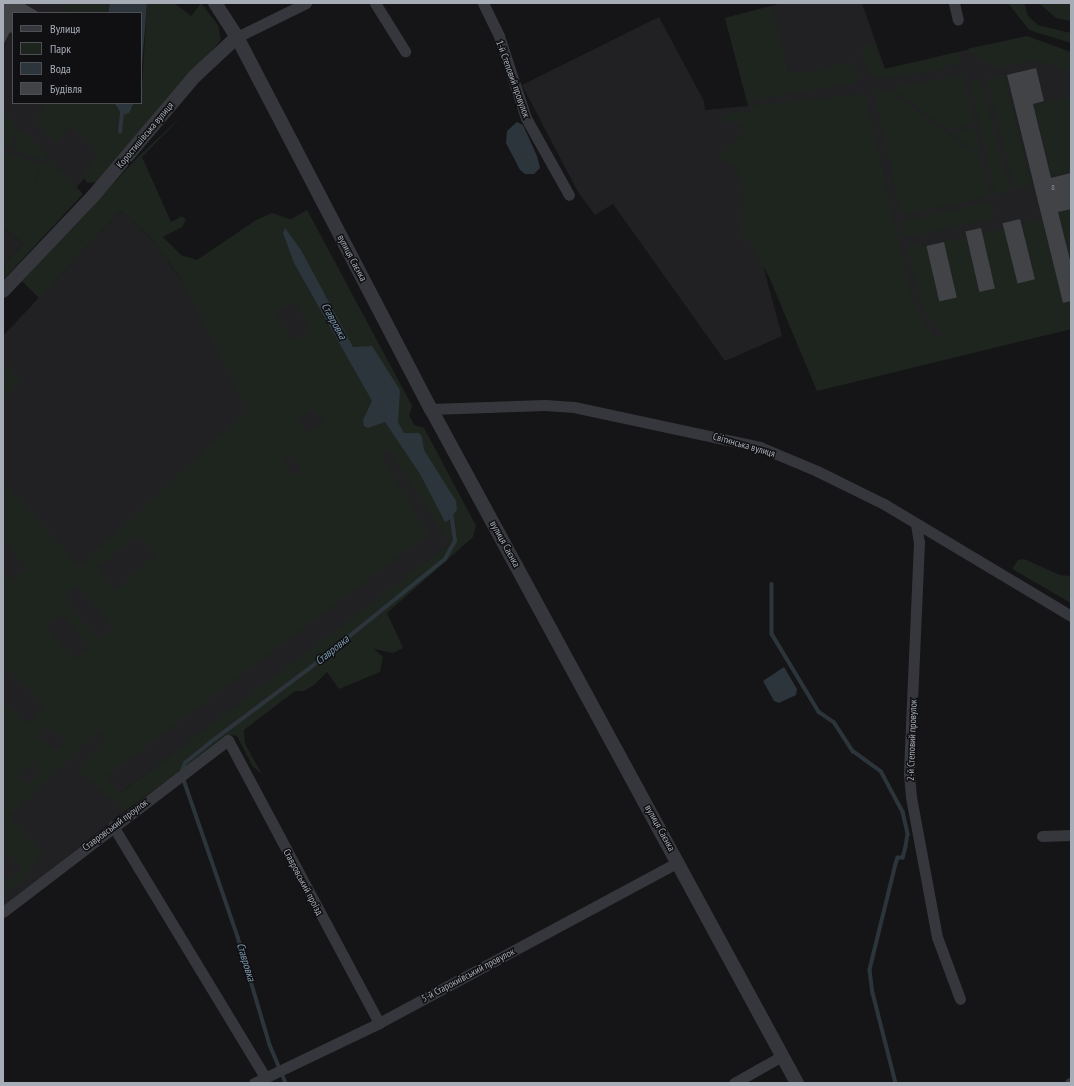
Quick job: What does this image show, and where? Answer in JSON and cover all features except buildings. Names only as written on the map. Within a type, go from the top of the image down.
[{"type":"street","name":"вулиця Саєнка","points":[[215,3],[237,37],[432,409],[797,1083]]},
{"type":"street","name":"Коростишівська вулиця","points":[[3,291],[94,195],[195,76],[237,37],[306,3]]},
{"type":"street","points":[[375,3],[405,51]]},
{"type":"street","name":"1-й Степовий провулок","points":[[483,3],[499,36],[526,118],[570,196]]},
{"type":"street","points":[[954,3],[958,20]]},
{"type":"street","name":"Світинська вулиця","points":[[432,409],[545,405],[574,407],[731,439],[818,471],[916,524],[1071,616]]},
{"type":"street","name":"2-й Степовий провулок","points":[[916,524],[919,542],[909,774],[911,797],[937,937],[960,999]]},
{"type":"street","name":"Ставровський проулок","points":[[3,912],[113,826],[228,740]]},
{"type":"street","name":"Ставровський проїзд","points":[[228,740],[379,1023]]},
{"type":"street","points":[[113,826],[265,1077]]},
{"type":"street","points":[[1042,836],[1071,836]]},
{"type":"street","name":"5-й Старокиївський провулок","points":[[254,1083],[379,1023],[678,862]]},
{"type":"street","points":[[734,1083],[782,1056]]},
{"type":"shaded area","points":[[3,3],[103,3],[103,12],[12,12],[12,104],[106,104],[109,152],[51,215],[3,200]]},
{"type":"shaded area","points":[[782,3],[862,3],[885,69],[1027,36],[1071,56],[1071,329],[925,364],[767,184],[743,191],[782,336],[725,361],[613,204],[595,215],[578,192],[522,85],[659,17],[704,101],[705,110],[748,106],[725,18]]},
{"type":"shaded area","points":[[121,210],[155,243],[181,280],[307,210],[412,406],[409,415],[414,425],[424,428],[476,526],[119,794],[125,811],[3,907],[3,336]]},
{"type":"shaded area","points":[[3,226],[23,244],[5,264],[3,271]]},
{"type":"green space","points":[[57,3],[110,3],[108,12],[71,12]]},
{"type":"green space","points":[[147,3],[174,3],[191,16],[201,3],[218,25],[221,40],[96,182],[87,183],[83,175],[98,152],[70,126],[56,142],[38,125],[39,113],[44,104],[114,104],[117,109],[132,108],[134,104],[142,104]]},
{"type":"green space","points":[[1008,3],[1024,3],[1028,16],[1038,25],[1071,33],[1071,43],[1029,30]]},
{"type":"green space","points":[[1039,3],[1071,3],[1071,21],[1056,18]]},
{"type":"green space","points":[[772,6],[788,73],[804,70],[806,73],[852,61],[857,71],[857,80],[853,83],[747,101],[725,18]]},
{"type":"green space","points":[[1027,36],[1071,52],[1071,77],[1058,67],[1037,61],[996,68],[967,49]]},
{"type":"green space","points":[[874,43],[885,69],[958,52],[960,61],[939,70],[891,78],[874,77],[867,71],[861,47]]},
{"type":"green space","points":[[963,74],[974,123],[948,130],[892,88]]},
{"type":"green space","points":[[1004,74],[1032,185],[1014,189],[987,78]]},
{"type":"green space","points":[[981,79],[1010,191],[995,195],[970,82]]},
{"type":"green space","points":[[888,89],[982,159],[990,196],[901,215],[874,92]]},
{"type":"green space","points":[[861,94],[866,98],[914,307],[929,329],[939,338],[944,333],[927,316],[921,306],[907,246],[922,243],[923,247],[927,247],[941,301],[957,297],[944,242],[966,237],[979,292],[995,288],[982,234],[1004,228],[1018,283],[1035,279],[1022,224],[1042,219],[1063,303],[1071,301],[1071,329],[817,391],[769,277],[750,243],[740,236],[744,194],[736,167],[721,159],[721,153],[725,147],[743,135],[743,128],[736,122],[722,121],[721,117],[733,111],[750,112],[749,106]]},
{"type":"green space","points":[[1071,96],[1071,171],[1052,176],[1034,105]]},
{"type":"green space","points":[[3,111],[18,126],[11,145],[3,147]]},
{"type":"green space","points":[[185,113],[142,157],[171,222],[182,216],[186,220],[182,227],[163,237],[181,255],[197,260],[256,220],[272,213],[292,220],[307,210],[412,406],[409,415],[414,425],[424,428],[476,526],[473,537],[387,613],[403,648],[393,653],[374,649],[383,657],[380,672],[339,689],[327,672],[314,685],[304,691],[295,691],[244,730],[245,744],[262,774],[253,767],[237,736],[231,735],[125,811],[78,769],[106,741],[98,731],[9,817],[42,852],[28,875],[3,895],[3,884],[22,869],[10,854],[3,860],[3,702],[28,724],[45,705],[3,667],[3,570],[12,580],[27,568],[3,538],[3,480],[79,567],[248,410],[185,285],[155,243],[121,210],[39,298],[22,281],[137,158]],"holes":[[[295,302],[310,331],[291,340],[276,311]],[[314,408],[324,420],[308,433],[298,421]],[[389,449],[450,544],[119,794],[106,776],[429,533],[380,455]],[[291,455],[302,472],[294,476],[283,460]],[[138,534],[156,555],[115,590],[97,568]],[[78,586],[113,627],[99,640],[63,599]],[[62,614],[89,647],[74,660],[46,627]],[[46,726],[65,742],[57,751],[38,736]],[[33,762],[41,770],[27,785],[18,778]]]},
{"type":"green space","points":[[975,127],[981,155],[952,133]]},
{"type":"green space","points":[[20,128],[49,157],[42,160],[19,152],[14,146]]},
{"type":"green space","points":[[3,151],[40,164],[28,202],[43,163],[51,160],[83,194],[3,280],[5,264],[23,244],[3,226]]},
{"type":"green space","points":[[991,201],[995,218],[904,238],[900,222]]},
{"type":"green space","points":[[1071,209],[1071,264],[1058,212]]},
{"type":"green space","points":[[3,364],[21,381],[3,402]]},
{"type":"green space","points":[[1024,559],[1060,575],[1071,576],[1071,603],[1012,569],[1018,560]]},
{"type":"water","points":[[110,3],[147,3],[142,66],[142,12],[108,12]]},
{"type":"water","points":[[115,104],[134,104],[129,113],[122,115]]},
{"type":"water","points":[[517,122],[523,125],[537,156],[540,168],[534,174],[525,174],[520,170],[506,143],[507,131]]},
{"type":"water","points":[[285,228],[301,250],[353,347],[372,346],[400,390],[398,422],[404,433],[419,433],[422,437],[424,450],[456,501],[457,510],[449,520],[445,522],[420,474],[385,422],[368,428],[364,426],[363,420],[372,401],[294,263],[283,233]]},
{"type":"water","points":[[784,667],[797,689],[796,695],[779,703],[774,701],[763,681]]},
{"type":"waterway","name":"Ставровка","points":[[120,132],[123,104]]},
{"type":"waterway","name":"Ставровка","points":[[182,771],[185,763],[310,668],[445,559],[455,541],[451,514]]},
{"type":"waterway","points":[[772,584],[772,634],[819,712],[834,722],[853,751],[881,771],[903,812],[908,834],[906,847],[903,858],[898,858],[896,864],[870,970],[873,993],[896,1083]]},
{"type":"waterway","name":"Ставровка","points":[[183,777],[238,937],[270,1045],[286,1083]]}]
